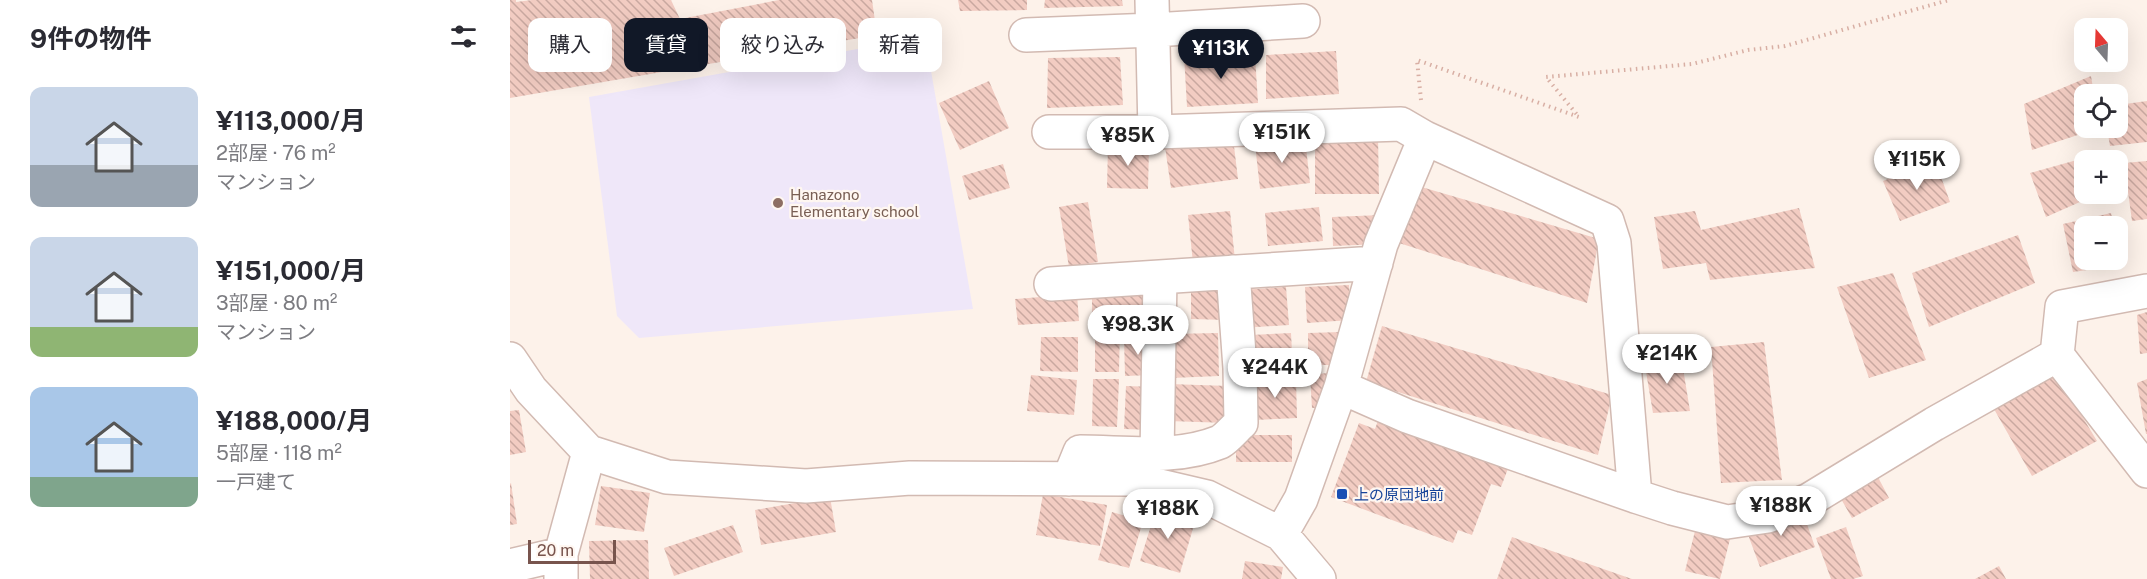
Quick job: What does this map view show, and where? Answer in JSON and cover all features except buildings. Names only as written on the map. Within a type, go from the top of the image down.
[{"type":"street","points":[[1153,15],[1155,132]]},
{"type":"street","points":[[1026,35],[1153,15],[1303,21]]},
{"type":"street","points":[[1049,132],[1155,132],[1401,124],[1425,138],[1606,221],[1614,243],[1635,495]]},
{"type":"street","points":[[1281,534],[1301,499],[1341,387],[1382,244],[1425,138]]},
{"type":"street","points":[[1051,284],[1376,263]]},
{"type":"street","points":[[1069,479],[1080,452],[1157,454],[1196,448],[1222,441],[1241,423],[1240,368],[1233,272]]},
{"type":"street","points":[[1157,454],[1160,277]]},
{"type":"street","points":[[2147,291],[2062,307],[2057,355],[2147,471]]},
{"type":"street","points":[[1341,387],[1407,416],[1672,508],[1727,522],[1768,516],[1809,500],[1934,424],[2057,355]]},
{"type":"street","points":[[510,359],[521,391],[589,452],[667,477],[806,486],[910,478],[1130,479],[1207,497],[1281,534],[1320,579]]},
{"type":"street","points":[[510,566],[561,567],[589,452]]},
{"type":"path","points":[[1425,138],[1417,60],[1579,117],[1545,77],[1692,64],[1748,50],[1785,46],[1949,0]]},
{"type":"shaded area","name":"Hanazono Elementary school","points":[[858,49],[858,72],[931,72],[973,309],[639,338],[617,316],[589,97],[729,72],[846,72],[846,51]]},
{"type":"place","name":"Hanazono Elementary school","points":[[778,203]]},
{"type":"place","name":"上の原団地前","points":[[1342,494]]}]
